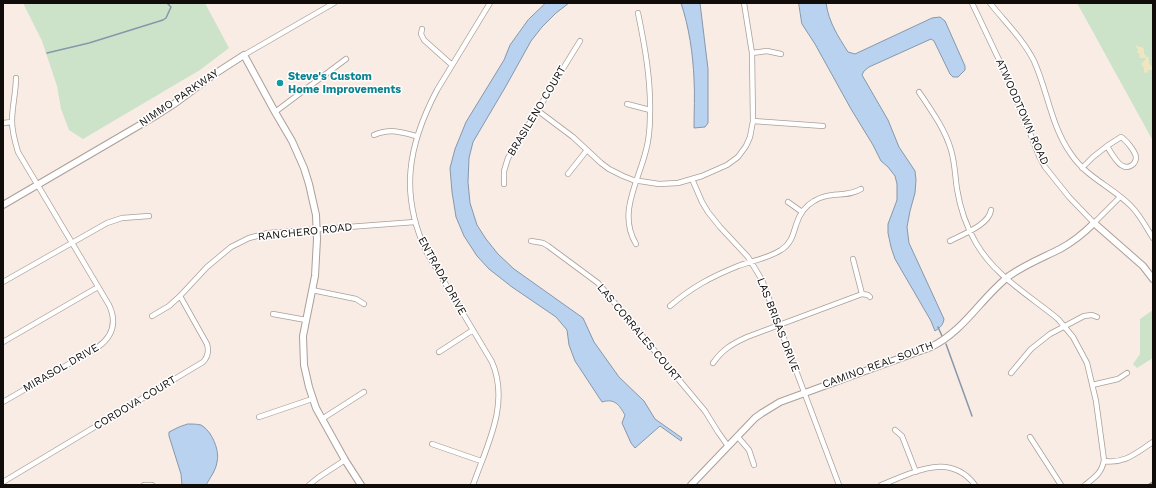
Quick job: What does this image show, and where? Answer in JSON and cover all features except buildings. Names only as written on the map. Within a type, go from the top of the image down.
[{"type":"street","name":"NIMMO PARKWAY","points":[[3,205],[157,115],[213,75],[334,3]]},
{"type":"street","name":"ENTRADA DRIVE","points":[[473,485],[496,419],[499,388],[492,362],[427,253],[422,242],[415,222],[411,197],[410,168],[416,136],[436,90],[490,3]]},
{"type":"street","points":[[537,110],[559,126],[609,169],[637,181],[664,184],[678,182],[692,179],[727,165],[738,157],[746,146],[752,130],[753,121],[752,53],[744,3]]},
{"type":"street","name":"ATWOODTOWN ROAD","points":[[972,3],[1011,85],[1039,156],[1068,197],[1094,223],[1143,266],[1153,280]]},
{"type":"street","points":[[990,3],[1016,34],[1030,54],[1058,133],[1070,154],[1082,168],[1120,196],[1134,210],[1153,238]]},
{"type":"street","points":[[636,244],[630,232],[628,223],[630,204],[646,152],[650,110],[648,60],[638,13]]},
{"type":"street","points":[[422,29],[421,34],[424,40],[452,65]]},
{"type":"street","name":"BRASILENO COURT","points":[[504,184],[504,171],[508,158],[580,41]]},
{"type":"street","points":[[752,53],[767,51],[781,54]]},
{"type":"street","points":[[244,56],[292,141],[304,168],[314,201],[317,230],[315,268],[303,336],[304,365],[312,399],[345,460],[361,485]]},
{"type":"street","points":[[275,112],[346,59]]},
{"type":"street","name":"MIRASOL DRIVE","points":[[3,402],[98,347],[109,336],[113,326],[113,316],[109,305],[18,152],[13,136],[12,122],[16,94],[16,78]]},
{"type":"street","points":[[919,92],[949,143],[954,161],[960,206],[969,231],[992,266],[1065,326],[1073,337],[1087,363],[1102,439],[1104,461],[1099,474],[1085,485]]},
{"type":"street","points":[[627,104],[650,110]]},
{"type":"street","points":[[753,121],[823,126]]},
{"type":"street","points":[[3,123],[12,122]]},
{"type":"street","points":[[374,135],[379,132],[392,131],[416,136]]},
{"type":"street","points":[[1082,168],[1093,157],[1107,146],[1119,138],[1123,138],[1135,153],[1136,156],[1134,163],[1130,166],[1120,165],[1107,146]]},
{"type":"street","points":[[568,174],[587,150]]},
{"type":"street","name":"LAS BRISAS DRIVE","points":[[692,179],[702,202],[714,220],[752,262],[762,280],[839,485]]},
{"type":"street","points":[[670,306],[686,293],[718,274],[781,251],[793,237],[796,224],[802,212],[812,202],[831,195],[852,194],[861,189]]},
{"type":"street","name":"CAMINO REAL SOUTH","points":[[691,485],[762,413],[780,402],[935,345],[944,340],[960,327],[1006,279],[1034,260],[1061,248],[1072,241],[1094,223],[1120,196]]},
{"type":"street","points":[[788,202],[802,212]]},
{"type":"street","points":[[950,240],[987,220],[991,210]]},
{"type":"street","points":[[3,282],[112,221],[122,218],[149,216]]},
{"type":"street","name":"RANCHERO ROAD","points":[[152,316],[169,306],[207,267],[220,256],[240,242],[258,235],[415,222]]},
{"type":"street","name":"LAS CORRALES COURT","points":[[531,241],[543,243],[548,246],[598,283],[705,411],[728,446]]},
{"type":"street","points":[[853,259],[862,294]]},
{"type":"street","points":[[3,342],[98,287]]},
{"type":"street","points":[[312,290],[356,299],[364,304]]},
{"type":"street","points":[[713,363],[724,350],[747,337],[862,294],[870,297]]},
{"type":"street","name":"CORDOVA COURT","points":[[3,482],[203,362],[208,356],[207,344],[180,296]]},
{"type":"street","points":[[273,314],[306,320]]},
{"type":"street","points":[[1011,373],[1031,349],[1050,334],[1084,316],[1092,315],[1097,317]]},
{"type":"street","points":[[439,352],[473,330]]},
{"type":"street","points":[[1092,385],[1118,379],[1127,373]]},
{"type":"street","points":[[322,419],[364,392]]},
{"type":"street","points":[[259,417],[312,399]]},
{"type":"street","points":[[895,430],[902,436],[916,472]]},
{"type":"street","points":[[738,436],[749,450],[754,465]]},
{"type":"street","points":[[1030,437],[1061,485]]},
{"type":"street","points":[[1104,461],[1111,462],[1129,458],[1153,442]]},
{"type":"street","points":[[432,444],[481,461]]},
{"type":"street","points":[[309,485],[345,460]]},
{"type":"street","points":[[880,485],[934,466],[950,467],[965,474],[976,485]]},
{"type":"street","points":[[144,485],[152,485]]},
{"type":"green space","points":[[23,3],[205,3],[229,48],[200,70],[83,139],[69,130],[61,109],[57,86],[42,41]]},
{"type":"green space","points":[[1077,3],[1153,3],[1153,141]]},
{"type":"green space","points":[[1153,310],[1153,358],[1137,368],[1133,364],[1140,354],[1140,319]]},
{"type":"sand","points":[[1137,45],[1144,49],[1144,54],[1149,58],[1149,64],[1153,67],[1152,70],[1148,70],[1147,73],[1144,72],[1144,68],[1141,64],[1146,58],[1139,58],[1140,54],[1137,52]]},
{"type":"water","points":[[546,3],[569,3],[542,27],[531,41],[473,142],[469,158],[468,182],[470,203],[477,225],[498,254],[514,269],[583,318],[594,342],[619,377],[644,401],[655,419],[682,438],[681,441],[660,426],[635,448],[631,443],[622,423],[625,415],[621,408],[616,403],[610,401],[602,402],[575,361],[569,345],[567,330],[556,317],[512,287],[489,269],[477,256],[464,236],[456,217],[450,168],[455,149],[466,122],[504,60],[510,45],[528,20]]},
{"type":"water","points":[[681,3],[700,3],[708,69],[708,123],[705,127],[694,128],[693,60]]},
{"type":"water","points":[[799,3],[826,3],[829,17],[837,35],[848,52],[855,54],[932,18],[940,17],[945,21],[965,66],[965,70],[958,77],[953,77],[950,74],[934,41],[931,39],[869,67],[862,75],[888,120],[899,147],[915,171],[915,193],[907,227],[909,243],[944,319],[941,326],[935,331],[931,321],[895,259],[891,247],[888,224],[897,200],[897,184],[895,176],[881,161],[815,44],[802,24]]},
{"type":"water","points":[[188,424],[201,425],[205,428],[212,436],[216,447],[218,457],[216,465],[213,474],[206,485],[182,485],[181,474],[169,432]]},
{"type":"waterway","points":[[47,53],[89,43],[163,20],[166,18],[171,7],[167,3]]},
{"type":"waterway","points":[[938,327],[942,336]]},
{"type":"waterway","points":[[946,344],[972,416]]},
{"type":"waterway","points":[[1148,485],[1153,482]]},
{"type":"place","name":"Steve's Custom Home Improvements","points":[[280,83]]}]
